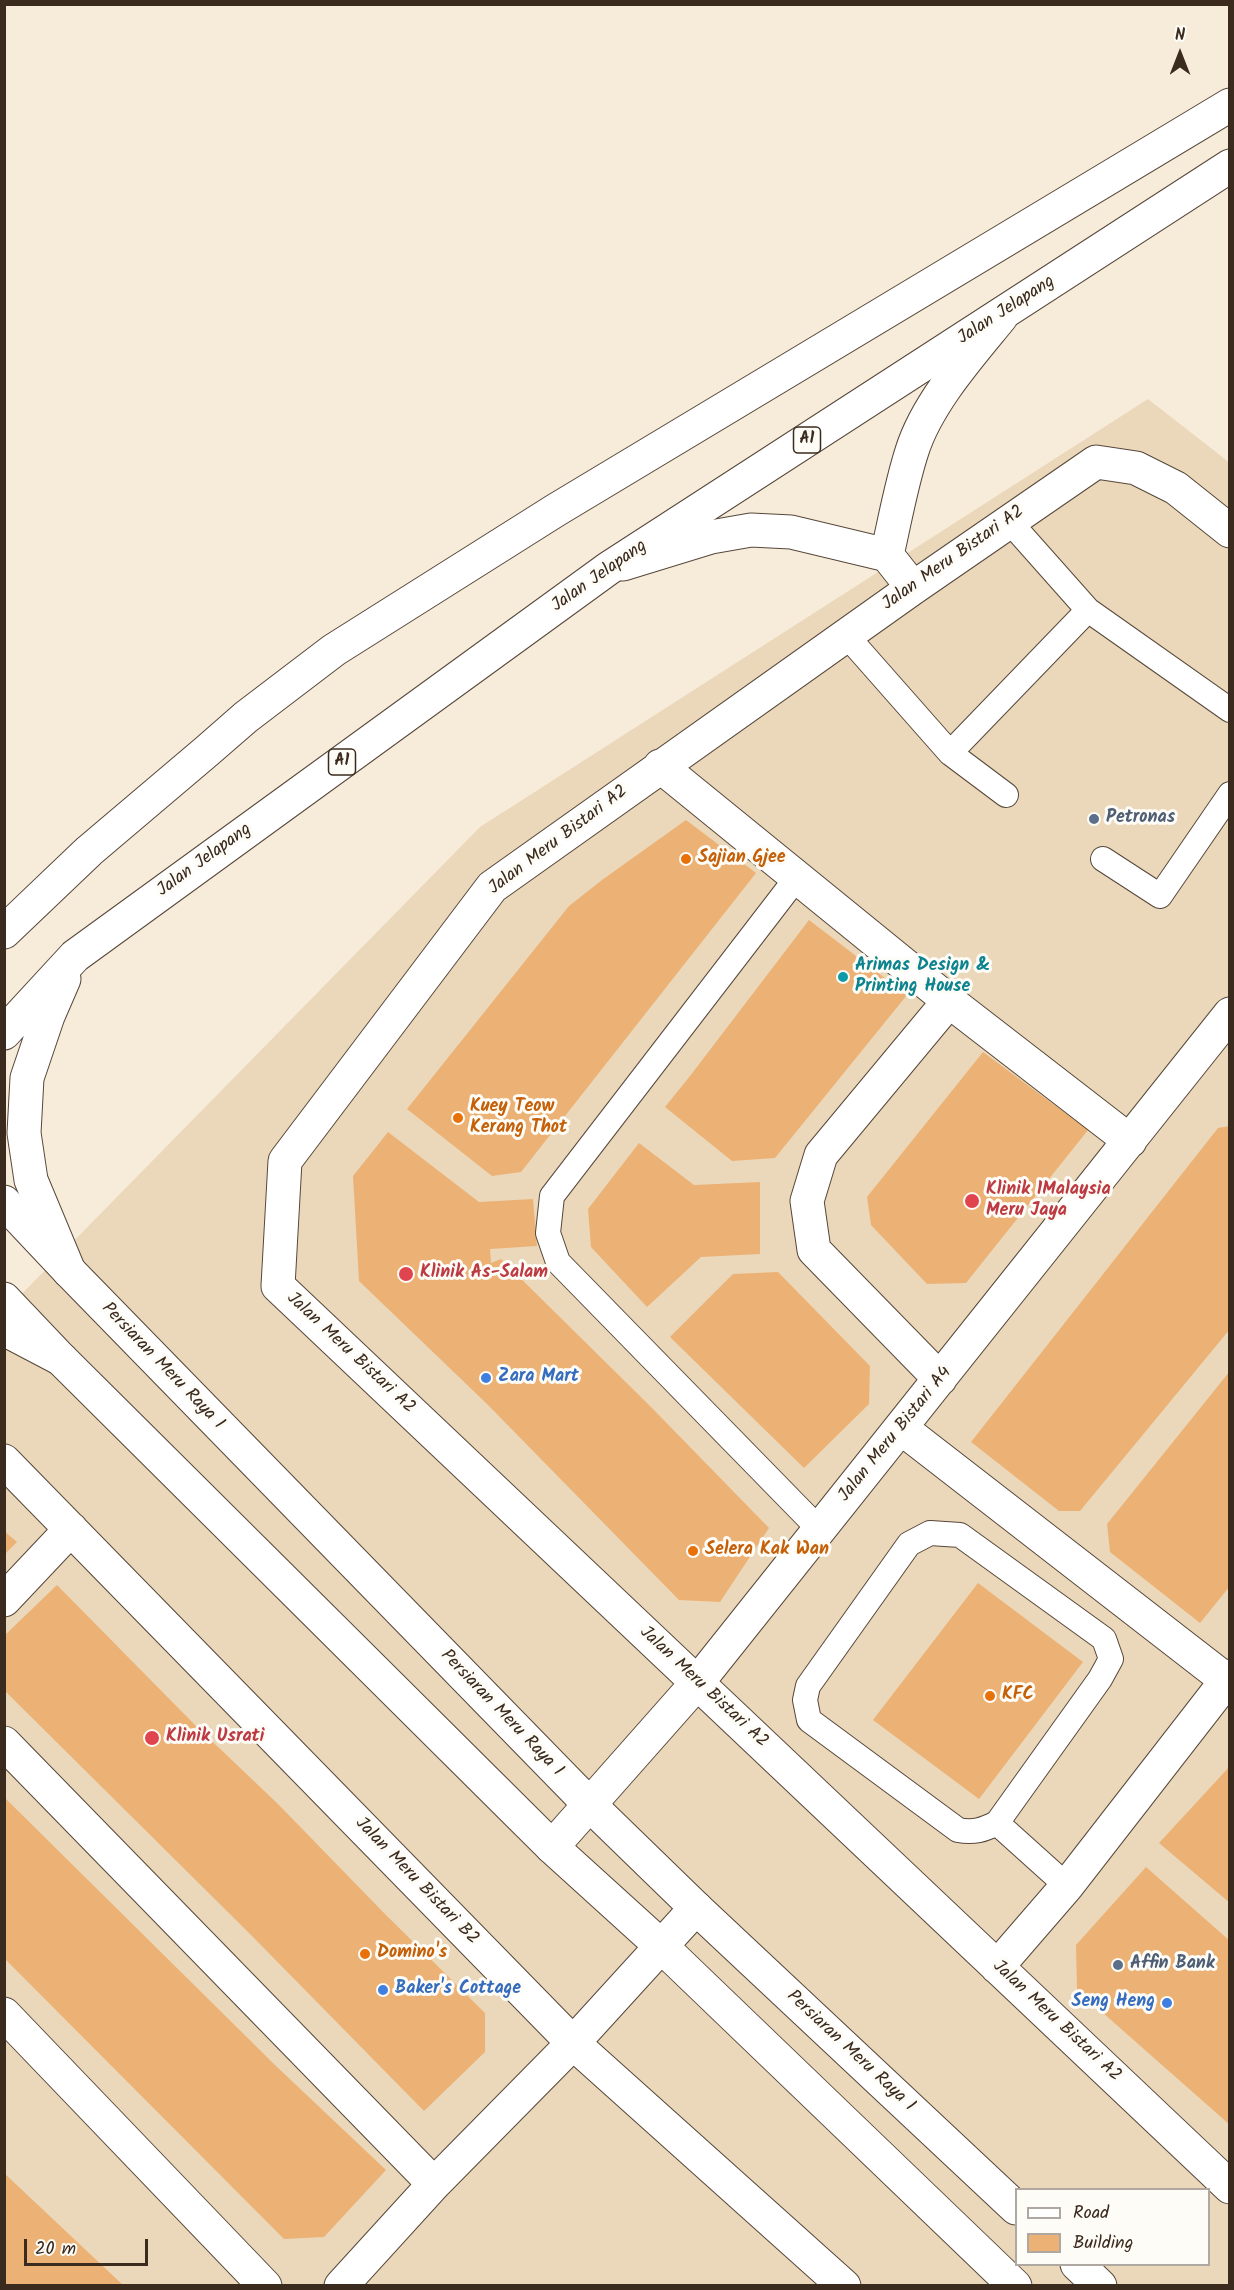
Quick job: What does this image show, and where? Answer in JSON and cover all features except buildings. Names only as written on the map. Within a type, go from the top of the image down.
[{"type":"street","points":[[4,932],[89,851],[230,731],[334,650],[556,510],[1230,105]]},
{"type":"street","name":"Jalan Jelapang","points":[[4,1033],[75,956],[609,568],[1230,166]]},
{"type":"street","points":[[887,555],[912,450],[929,414],[953,376],[1005,312]]},
{"type":"street","name":"Jalan Meru Bistari A2","points":[[1230,531],[1176,488],[1136,468],[1096,462],[846,635],[492,887],[285,1161],[278,1286],[1230,2187]]},
{"type":"street","points":[[609,568],[711,537],[751,530],[791,532],[887,555],[913,588]]},
{"type":"street","points":[[660,766],[950,1001],[1130,1141]]},
{"type":"street","points":[[69,1271],[31,1180],[24,1133],[27,1078],[48,1016],[75,956]]},
{"type":"street","points":[[940,1379],[814,1250],[807,1201],[821,1155],[950,1001]]},
{"type":"street","name":"Jalan Meru Bistari A4","points":[[552,1847],[591,1806],[697,1683],[1227,1022]]},
{"type":"street","name":"Persiaran Meru Raya 1","points":[[4,1202],[591,1806],[696,1908],[1015,2206]]},
{"type":"street","points":[[4,1299],[61,1359],[552,1847],[660,1945],[1015,2286]]},
{"type":"street","points":[[4,1329],[61,1359]]},
{"type":"street","points":[[901,1428],[1228,1678],[1066,1886],[997,1967]]},
{"type":"street","name":"Jalan Meru Bistari B2","points":[[4,1461],[573,2043],[844,2286]]},
{"type":"street","points":[[4,1600],[71,1529]]},
{"type":"street","points":[[4,1743],[434,2184]]},
{"type":"street","points":[[341,2286],[434,2184],[573,2043],[696,1908]]},
{"type":"street","points":[[4,2014],[265,2286]]},
{"type":"street","points":[[1078,2266],[1100,2286]]},
{"type":"lane","points":[[1009,521],[1088,610],[1230,710]]},
{"type":"lane","points":[[950,753],[1088,610]]},
{"type":"lane","points":[[846,635],[950,753],[1006,795]]},
{"type":"lane","points":[[1102,859],[1160,896],[1230,794]]},
{"type":"lane","points":[[798,876],[552,1196],[548,1233],[558,1262],[820,1530]]},
{"type":"lane","points":[[930,1533],[960,1535],[1104,1639],[1111,1659],[1100,1679],[997,1823],[983,1830],[972,1832],[958,1830],[809,1720],[805,1700],[807,1686],[909,1544],[930,1533]]},
{"type":"lane","points":[[997,1823],[1066,1886]]},
{"type":"shaded area","points":[[1148,399],[1230,463],[1229,2285],[5,2286],[5,1311],[480,827]]},
{"type":"place","name":"Petronas","points":[[1094,819]]},
{"type":"place","name":"Sajian Gjee","points":[[686,859]]},
{"type":"place","name":"Arimas Design & Printing House","points":[[843,977]]},
{"type":"place","name":"Kuey Teow Kerang Thot","points":[[458,1118]]},
{"type":"place","name":"Klinik 1Malaysia Meru Jaya","points":[[972,1201]]},
{"type":"place","name":"Klinik As-Salam","points":[[406,1274]]},
{"type":"place","name":"Zara Mart","points":[[486,1378]]},
{"type":"place","name":"Selera Kak Wan","points":[[693,1551]]},
{"type":"place","name":"KFC","points":[[990,1696]]},
{"type":"place","name":"Klinik Usrati","points":[[152,1738]]},
{"type":"place","name":"Domino's","points":[[365,1954]]},
{"type":"place","name":"Affin Bank","points":[[1118,1965]]},
{"type":"place","name":"Baker's Cottage","points":[[383,1990]]},
{"type":"place","name":"Seng Heng","points":[[1167,2003]]}]
